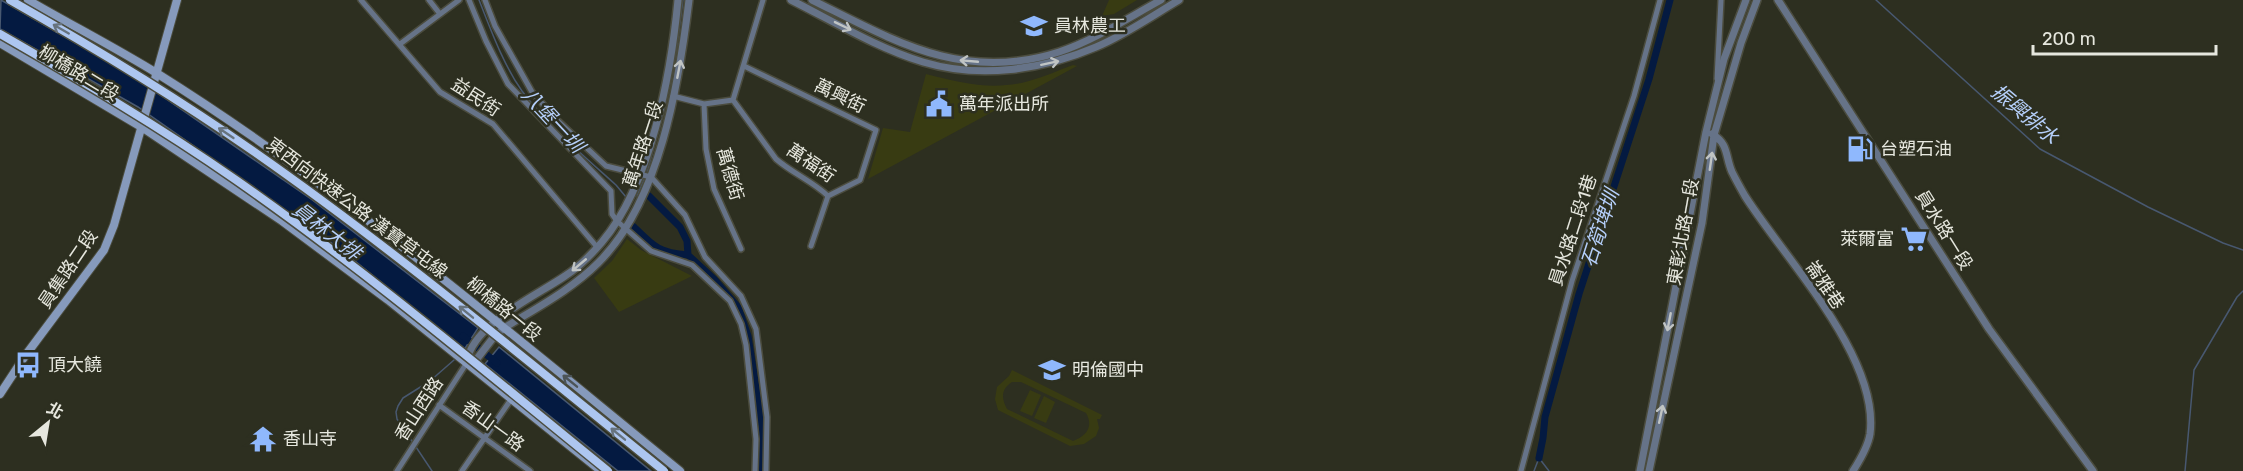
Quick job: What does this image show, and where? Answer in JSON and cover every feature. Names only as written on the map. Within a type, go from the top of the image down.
[{"type":"highway","name":"東西向快速公路 漢寶草屯線","points":[[10,0],[144,79],[263,158],[411,268],[664,471]]},
{"type":"highway","points":[[0,34],[78,79],[236,180],[339,255],[608,471]]},
{"type":"main road","name":"柳橋路二段","points":[[28,0],[158,74]]},
{"type":"main road","points":[[158,74],[177,0]]},
{"type":"main road","name":"柳橋路二段","points":[[0,43],[143,128]]},
{"type":"main road","name":"員集路二段","points":[[0,394],[104,250],[114,225],[158,74]]},
{"type":"main road","name":"柳橋路一段","points":[[158,74],[339,199],[504,328],[680,471]]},
{"type":"main road","points":[[143,128],[218,176],[336,259],[601,471]]},
{"type":"street","name":"益民街","points":[[361,0],[440,92],[493,124],[597,248]]},
{"type":"street","points":[[429,0],[440,14]]},
{"type":"street","points":[[400,44],[459,0]]},
{"type":"street","points":[[469,0],[486,41],[508,84],[611,191],[612,214],[651,251],[692,265],[730,301],[741,324],[746,345],[756,439],[755,471]]},
{"type":"street","points":[[485,0],[495,26],[531,92],[606,166],[639,177],[651,177],[685,215],[705,257],[741,296],[756,329],[767,417],[766,471]]},
{"type":"street","name":"萬年路一段","points":[[466,364],[468,354],[495,321],[565,277],[597,248],[618,218],[639,177],[668,74],[678,0]]},
{"type":"street","name":"萬年路一段","points":[[466,364],[476,360],[504,328],[585,275],[610,250],[626,225],[651,177],[673,96],[684,41],[689,0]]},
{"type":"street","points":[[673,96],[704,104],[733,100],[763,0]]},
{"type":"street","points":[[791,0],[895,52],[923,62],[951,68],[1008,71],[1062,60],[1098,47],[1179,0]]},
{"type":"street","points":[[812,0],[927,53],[951,59],[993,62],[1034,58],[1084,42],[1161,0]]},
{"type":"street","name":"員水路二段1巷","points":[[1521,471],[1572,281],[1634,96],[1660,0]]},
{"type":"street","points":[[1717,88],[1721,0]]},
{"type":"street","name":"東彰北路一段","points":[[1640,471],[1706,132],[1735,27],[1746,0]]},
{"type":"street","name":"東彰北路一段","points":[[1649,471],[1702,223],[1714,135],[1756,0]]},
{"type":"street","name":"員水路一段","points":[[1778,0],[1989,329],[2093,471]]},
{"type":"street","name":"萬興街","points":[[744,66],[876,130],[861,180]]},
{"type":"street","name":"萬福街","points":[[733,100],[776,159],[828,196],[861,180]]},
{"type":"street","name":"萬德街","points":[[704,104],[706,149],[714,189],[741,249]]},
{"type":"street","points":[[1706,132],[1714,135]]},
{"type":"street","name":"崙雅巷","points":[[1714,135],[1725,145],[1731,170],[1745,196],[1826,312],[1851,351],[1862,374],[1870,405],[1870,433],[1868,442],[1853,471]]},
{"type":"street","points":[[811,246],[828,196]]},
{"type":"street","name":"香山西路","points":[[397,471],[466,364]]},
{"type":"street","points":[[462,471],[512,398]]},
{"type":"street","name":"香山一路","points":[[439,405],[530,471]]},
{"type":"green space","points":[[1109,0],[1137,0],[1114,14],[1102,16]]},
{"type":"green space","points":[[1073,65],[1077,66],[868,179],[883,128],[910,132],[926,74],[964,83],[990,86],[1016,84]]},
{"type":"green space","points":[[627,239],[641,250],[692,276],[619,312],[594,278],[612,261]]},
{"type":"green space","points":[[1012,370],[1102,415],[1100,419],[1097,419],[1099,428],[1096,436],[1084,444],[1070,446],[998,410],[995,399],[997,387]],"holes":[[[1012,382],[1021,382],[1086,413],[1089,427],[1085,434],[1073,441],[1007,409],[1003,397],[1004,391]]]},
{"type":"green space","points":[[1030,390],[1041,395],[1032,416],[1020,411]]},
{"type":"green space","points":[[1044,396],[1055,402],[1046,423],[1034,418]]},
{"type":"water","points":[[1,0],[133,76],[311,199],[478,328],[464,350],[339,248],[138,107],[0,29]]},
{"type":"water","points":[[499,347],[651,471],[618,471],[485,364]]},
{"type":"waterway","name":"八堡一圳","points":[[479,0],[503,58],[522,91],[555,128],[626,197]]},
{"type":"waterway","points":[[647,173],[667,95],[683,0]]},
{"type":"waterway","name":"石筍埤圳","points":[[1539,458],[1545,417],[1579,294],[1649,79],[1670,0]]},
{"type":"waterway","name":"振興排水","points":[[1876,0],[2040,149],[2148,207],[2223,243],[2243,250]]},
{"type":"waterway","points":[[637,196],[645,177]]},
{"type":"waterway","name":"八堡一圳","points":[[649,196],[680,227],[687,241],[688,255],[714,279],[738,307],[748,336],[762,427],[761,471]]},
{"type":"waterway","name":"八堡一圳","points":[[634,227],[663,251],[688,255]]},
{"type":"waterway","points":[[2185,471],[2194,370],[2237,297],[2243,291]]},
{"type":"waterway","name":"員林大排","points":[[463,336],[497,363]]},
{"type":"waterway","points":[[413,443],[397,419],[398,406],[403,398],[430,381],[454,360]]},
{"type":"waterway","points":[[416,447],[432,471]]},
{"type":"waterway","name":"石筍埤圳","points":[[1534,471],[1539,458],[1549,471]]},
{"type":"place","name":"員林農工","points":[[1034,26]]},
{"type":"place","name":"萬年派出所","points":[[939,104]]},
{"type":"place","name":"台塑石油","points":[[1860,149]]},
{"type":"place","name":"萊爾富","points":[[1914,239]]},
{"type":"place","name":"頂大饒","points":[[28,365]]},
{"type":"place","name":"明倫國中","points":[[1052,370]]},
{"type":"place","name":"香山寺","points":[[263,439]]}]
